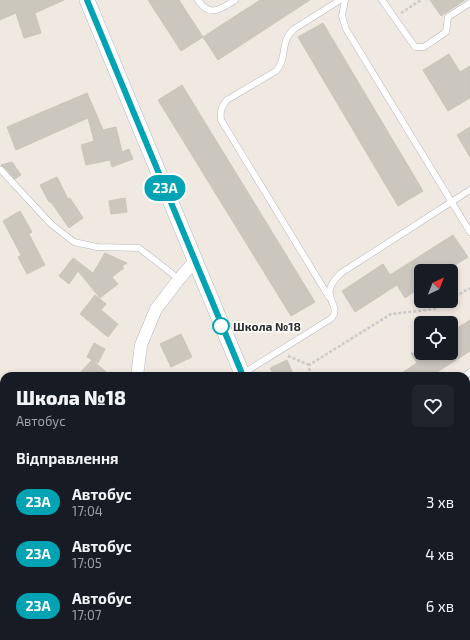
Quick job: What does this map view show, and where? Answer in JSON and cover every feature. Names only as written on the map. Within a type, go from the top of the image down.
[{"type":"street","points":[[87,0],[241,372]]},
{"type":"street","points":[[138,372],[141,345],[156,310],[179,279],[195,261]]},
{"type":"lane","points":[[198,0],[205,8],[215,11],[235,0]]},
{"type":"lane","points":[[247,372],[332,318],[335,315],[335,307],[221,120],[220,111],[227,100],[276,71],[280,66],[286,40],[294,29],[340,0]]},
{"type":"lane","points":[[345,0],[342,16],[346,28],[470,232]]},
{"type":"lane","points":[[382,0],[415,47],[424,47],[446,32],[448,17],[470,3]]},
{"type":"lane","points":[[1,170],[51,224],[74,242],[97,247],[139,248],[179,279]]},
{"type":"lane","points":[[329,297],[332,283],[341,273],[470,190]]},
{"type":"path","points":[[394,17],[421,0]]},
{"type":"path","points":[[458,295],[470,288]]},
{"type":"path","points":[[310,365],[391,314],[437,308]]},
{"type":"path","points":[[279,352],[310,365]]},
{"type":"path","points":[[310,365],[310,372]]},
{"type":"building","points":[[0,0],[64,0],[35,13],[41,33],[24,38],[16,13],[0,20]]},
{"type":"building","points":[[148,0],[179,0],[203,37],[181,51]]},
{"type":"building","points":[[260,0],[310,0],[218,60],[203,37]]},
{"type":"building","points":[[430,0],[465,0],[441,16]]},
{"type":"building","points":[[323,23],[423,191],[398,206],[298,37]]},
{"type":"building","points":[[449,54],[460,72],[470,66],[470,98],[448,111],[423,70]]},
{"type":"building","points":[[182,85],[315,302],[291,316],[158,100]]},
{"type":"building","points":[[87,93],[103,130],[116,127],[122,152],[129,149],[133,159],[112,167],[110,160],[86,165],[81,145],[94,141],[88,118],[16,150],[7,127]]},
{"type":"building","points":[[470,127],[470,157],[457,135]]},
{"type":"building","points":[[12,162],[21,175],[15,179],[1,165]]},
{"type":"building","points":[[57,177],[68,199],[70,198],[83,218],[69,228],[51,202],[49,202],[40,185]]},
{"type":"building","points":[[125,198],[127,212],[111,214],[109,201]]},
{"type":"building","points":[[20,211],[32,232],[29,234],[45,265],[27,274],[18,257],[21,255],[3,221]]},
{"type":"building","points":[[453,235],[468,257],[457,264],[414,264],[414,292],[405,298],[397,285],[355,312],[342,291],[383,264],[390,275]]},
{"type":"building","points":[[105,253],[127,263],[122,266],[124,268],[112,277],[118,284],[100,298],[78,271],[69,284],[59,276],[73,258],[93,273]]},
{"type":"building","points":[[95,295],[106,304],[101,310],[118,324],[108,337],[80,314]]},
{"type":"building","points":[[470,320],[470,351],[458,359],[458,328]]},
{"type":"building","points":[[181,334],[192,357],[171,367],[160,344]]},
{"type":"building","points":[[94,343],[105,349],[98,363],[87,357]]},
{"type":"building","points":[[92,360],[106,372],[81,372]]},
{"type":"building","points":[[287,360],[292,372],[272,372],[270,368]]},
{"type":"building","points":[[415,360],[456,360],[437,372],[403,372],[417,363]]},
{"type":"bus line","name":"23А","points":[[87,0],[99,26],[220,324],[241,372]]},
{"type":"place","name":"Школа №18","points":[[221,326]]}]
